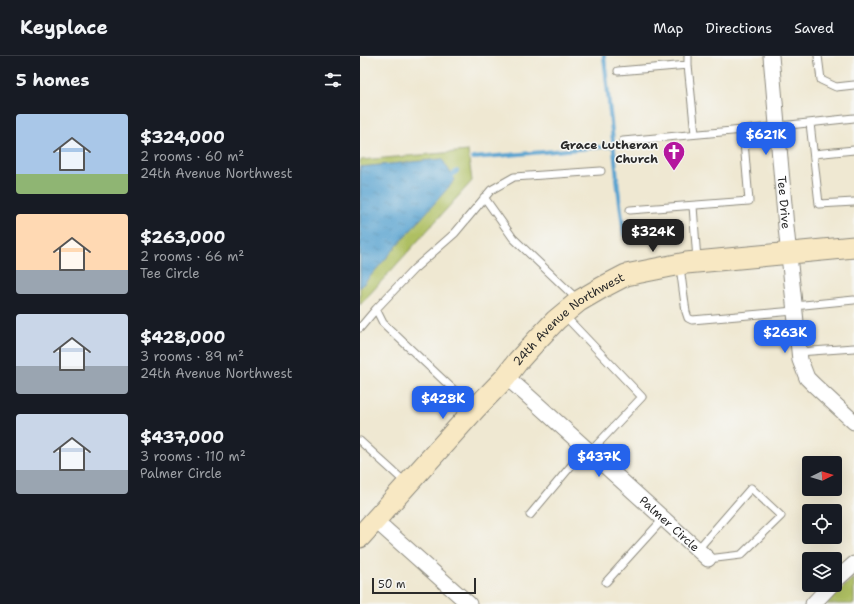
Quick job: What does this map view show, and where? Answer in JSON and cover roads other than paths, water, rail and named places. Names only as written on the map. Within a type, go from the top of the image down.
[{"type":"main road","name":"24th Avenue Northwest","points":[[360,537],[475,409],[505,378],[532,345],[563,314],[579,301],[626,275],[689,263],[854,247]]},
{"type":"street","name":"Tee Drive","points":[[771,56],[798,352],[807,378],[854,422]]},
{"type":"street","name":"Palmer Circle","points":[[505,378],[512,382],[703,554]]},
{"type":"street","points":[[375,520],[469,604]]},
{"type":"street","points":[[842,575],[854,564]]},
{"type":"street","points":[[813,604],[824,592]]},
{"type":"lane","points":[[688,56],[696,134]]},
{"type":"lane","points":[[818,56],[820,80],[836,87],[854,85]]},
{"type":"lane","points":[[618,71],[688,65]]},
{"type":"lane","points":[[623,141],[777,127],[854,118]]},
{"type":"lane","points":[[810,123],[819,204],[854,202]]},
{"type":"lane","points":[[630,210],[749,201],[743,130]]},
{"type":"lane","points":[[814,154],[854,150]]},
{"type":"lane","points":[[360,328],[414,269],[455,233],[491,190],[514,177],[601,171]]},
{"type":"lane","points":[[484,197],[513,238],[579,301]]},
{"type":"lane","points":[[693,206],[686,312],[688,318],[692,320],[854,300]]},
{"type":"lane","points":[[376,309],[383,323],[475,409]]},
{"type":"lane","points":[[530,515],[588,450],[642,396],[563,314]]},
{"type":"lane","points":[[798,352],[854,348]]},
{"type":"lane","points":[[360,441],[407,484]]},
{"type":"lane","points":[[751,488],[781,516],[741,555],[703,554],[751,488]]},
{"type":"lane","points":[[606,582],[664,518]]},
{"type":"water","points":[[442,159],[455,180],[360,288],[360,167]]},
{"type":"waterway","points":[[604,56],[624,234]]},
{"type":"waterway","points":[[473,158],[613,146]]},
{"type":"waterway","points":[[450,177],[457,171]]},
{"type":"place","name":"Grace Lutheran Church","points":[[674,172]]}]
